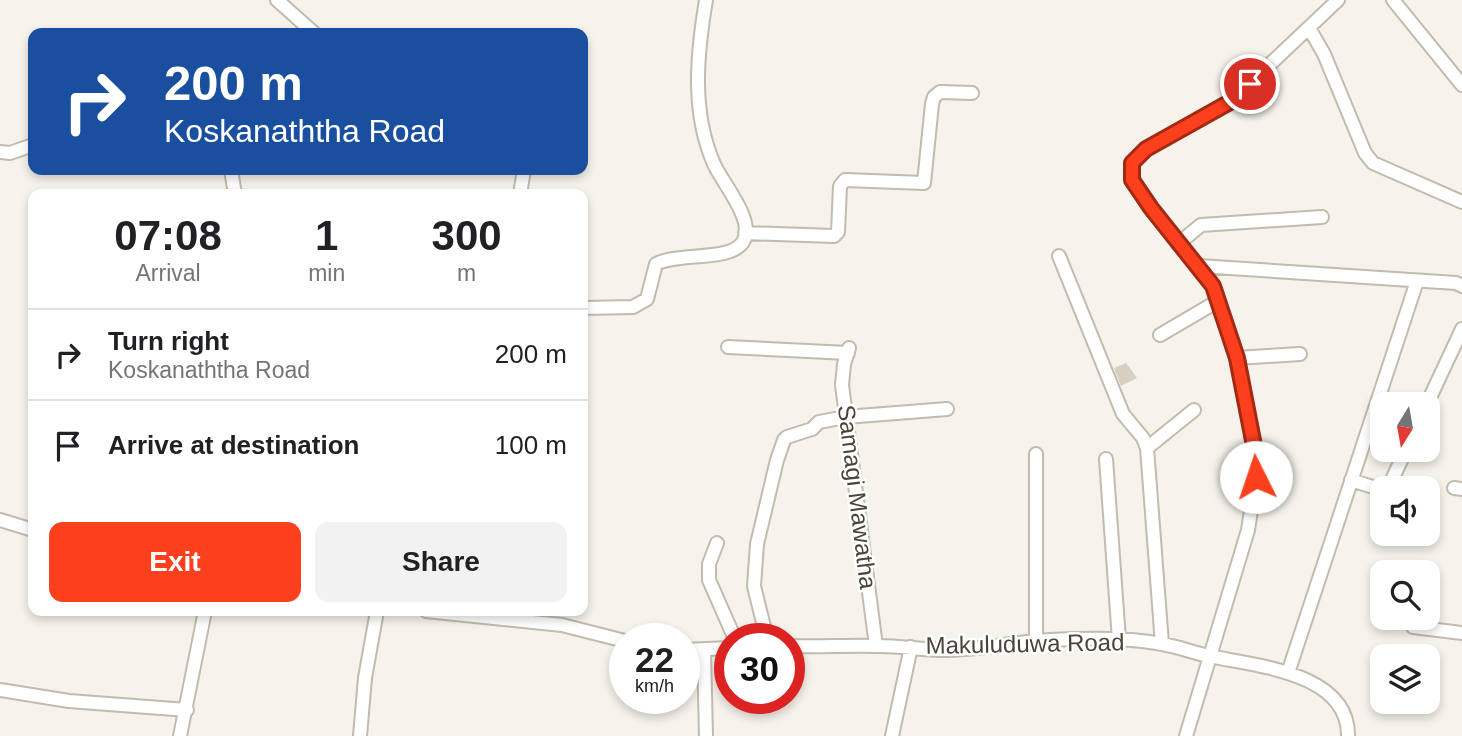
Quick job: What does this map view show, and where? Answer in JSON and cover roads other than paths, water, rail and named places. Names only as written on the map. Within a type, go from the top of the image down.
[{"type":"street","points":[[277,0],[308,28]]},
{"type":"street","points":[[588,308],[634,307],[644,302],[650,293],[656,264],[668,259],[732,251],[743,242],[745,233],[740,205],[719,178],[708,152],[697,87],[699,42],[706,0]]},
{"type":"street","points":[[1186,736],[1248,530],[1256,477],[1256,456],[1237,358],[1213,286],[1178,244],[1132,180],[1132,163],[1146,149],[1230,102],[1338,0]]},
{"type":"street","points":[[1393,0],[1462,85]]},
{"type":"street","points":[[1309,28],[1324,54],[1365,153],[1373,163],[1462,202]]},
{"type":"street","points":[[745,233],[834,236],[838,232],[842,181],[924,183],[934,97],[940,92],[972,93]]},
{"type":"street","points":[[0,152],[10,153],[28,147]]},
{"type":"street","points":[[1178,244],[1201,225],[1322,217]]},
{"type":"street","points":[[1059,256],[1123,414],[1147,448],[1162,644]]},
{"type":"street","points":[[1199,266],[1456,283],[1462,286]]},
{"type":"street","points":[[1288,673],[1417,281]]},
{"type":"street","points":[[1160,335],[1218,301]]},
{"type":"street","points":[[1433,392],[1462,329]]},
{"type":"street","name":"Samagi Mawatha","points":[[729,346],[849,351],[842,385],[876,646]]},
{"type":"street","points":[[1237,358],[1300,354]]},
{"type":"street","points":[[763,623],[754,586],[757,544],[782,445],[787,437],[808,432],[818,422],[846,417],[947,409]]},
{"type":"street","points":[[1147,448],[1194,410]]},
{"type":"street","points":[[1036,454],[1036,641]]},
{"type":"street","points":[[1106,459],[1119,640]]},
{"type":"street","points":[[1351,480],[1379,489],[1389,486],[1400,462]]},
{"type":"street","points":[[0,520],[28,528]]},
{"type":"street","points":[[717,543],[709,564],[709,580],[728,623]]},
{"type":"street","points":[[180,736],[204,616]]},
{"type":"street","points":[[360,736],[365,678],[376,616]]},
{"type":"street","points":[[475,616],[562,625],[609,637]]},
{"type":"street","points":[[1438,630],[1462,633]]},
{"type":"street","name":"Makuluduwa Road","points":[[805,646],[944,650],[1036,641],[1119,640],[1162,644],[1211,657],[1267,666],[1319,688],[1336,700],[1348,721],[1348,736]]},
{"type":"street","points":[[892,736],[911,647]]},
{"type":"street","points":[[700,650],[714,649]]},
{"type":"street","points":[[704,650],[706,736]]},
{"type":"street","points":[[0,690],[69,701],[187,709]]}]
